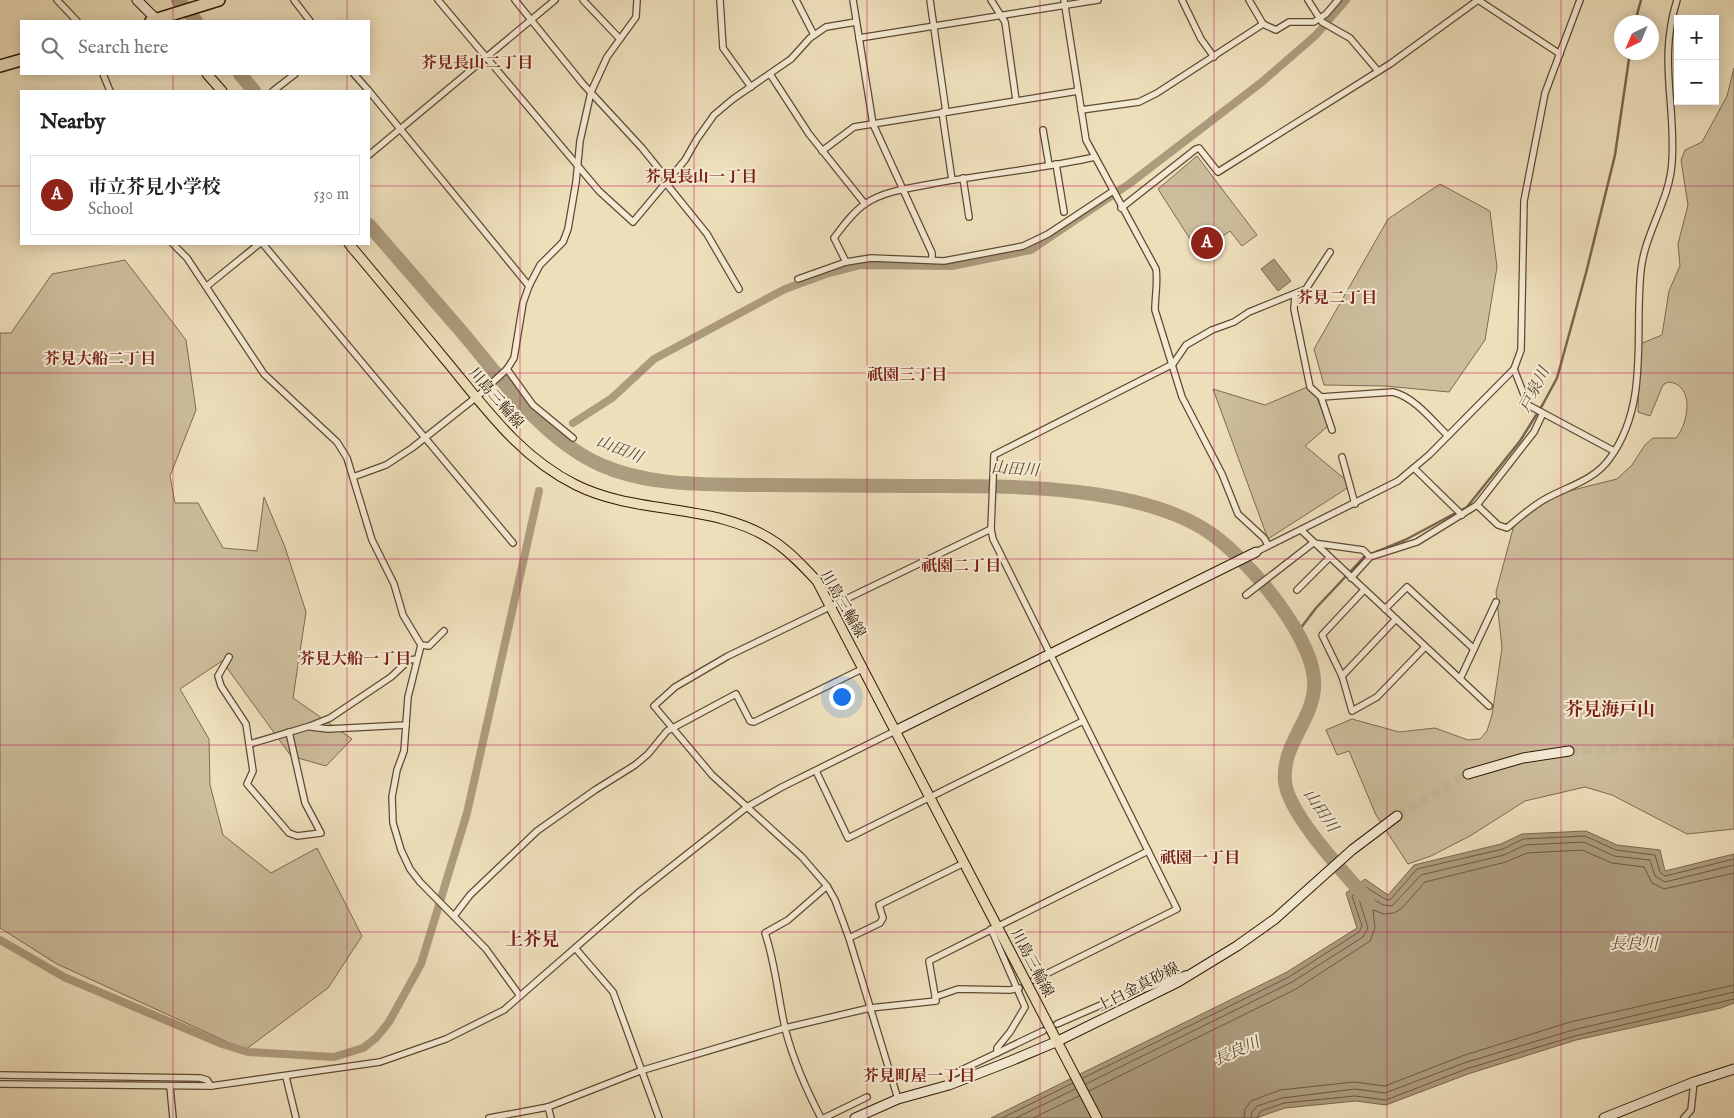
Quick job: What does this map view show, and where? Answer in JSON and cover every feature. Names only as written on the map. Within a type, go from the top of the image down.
[{"type":"highway","points":[[155,20],[219,0]]},
{"type":"highway","points":[[0,66],[20,60]]},
{"type":"main road","points":[[138,0],[155,20]]},
{"type":"main road","points":[[208,75],[221,90]]},
{"type":"main road","name":"川島三輪線","points":[[349,245],[478,396],[512,439],[552,472],[602,497],[708,517],[754,530],[774,541],[794,557],[817,581],[832,605],[931,798],[994,928],[1058,1041],[1097,1118]]},
{"type":"main road","points":[[895,731],[1256,552]]},
{"type":"main road","points":[[1468,774],[1523,758],[1569,751]]},
{"type":"main road","name":"上白金真砂線","points":[[855,1118],[898,1099],[950,1085],[1058,1041],[1178,982],[1210,964],[1275,919],[1352,850],[1397,816]]},
{"type":"main road","points":[[1604,1118],[1694,1082],[1734,1069]]},
{"type":"street","points":[[57,0],[76,20]]},
{"type":"street","points":[[294,0],[309,20]]},
{"type":"street","points":[[438,0],[599,191],[632,222],[685,160],[696,139],[714,115],[733,98],[791,58],[814,35],[826,27],[856,22]]},
{"type":"street","points":[[515,0],[666,181],[707,234],[739,289]]},
{"type":"street","points":[[370,154],[555,0]]},
{"type":"street","points":[[583,0],[619,38]]},
{"type":"street","points":[[353,477],[386,464],[426,438],[506,371],[514,358],[523,303],[529,286],[540,265],[563,242],[572,210],[580,142],[591,92],[607,56],[636,17],[637,0]]},
{"type":"street","points":[[720,0],[723,48],[751,86]]},
{"type":"street","points":[[796,0],[814,35]]},
{"type":"street","points":[[853,0],[873,124],[932,253],[932,260]]},
{"type":"street","points":[[930,0],[952,180]]},
{"type":"street","points":[[991,0],[1004,22],[1016,100]]},
{"type":"street","points":[[860,38],[1001,16],[1065,3],[1098,0]]},
{"type":"street","points":[[1182,0],[1201,39],[1214,57]]},
{"type":"street","points":[[1249,0],[1263,24],[1276,30],[1289,22],[1314,22],[1321,20],[1338,0]]},
{"type":"street","points":[[1308,0],[1321,20],[1350,38],[1378,71]]},
{"type":"street","points":[[1121,208],[1196,149],[1200,148],[1218,172],[1378,71],[1478,0],[1560,54]]},
{"type":"street","points":[[1256,552],[1398,481],[1414,468],[1514,369],[1519,361],[1521,350],[1524,201],[1545,93],[1580,0]]},
{"type":"street","points":[[1478,505],[1498,526],[1508,528],[1532,506],[1594,474],[1614,451],[1623,436],[1633,403],[1637,381],[1641,270],[1648,240],[1665,200],[1672,162],[1667,80],[1670,23],[1677,0]]},
{"type":"street","points":[[1065,3],[1086,140],[1156,270],[1158,282],[1154,295],[1155,310],[1182,397],[1222,474],[1238,514],[1264,538],[1268,545]]},
{"type":"street","points":[[1081,110],[1139,102],[1214,57],[1263,24]]},
{"type":"street","points":[[770,74],[822,151],[865,204]]},
{"type":"street","points":[[103,75],[110,90]]},
{"type":"street","points":[[274,90],[294,75]]},
{"type":"street","points":[[355,75],[368,90]]},
{"type":"street","points":[[822,151],[854,127],[1078,91]]},
{"type":"street","points":[[370,92],[399,130],[529,286]]},
{"type":"street","points":[[1043,130],[1049,165]]},
{"type":"street","points":[[846,262],[834,238],[846,222],[865,204],[902,190],[963,178],[1095,157]]},
{"type":"street","points":[[1056,164],[1064,212]]},
{"type":"street","points":[[963,178],[969,217]]},
{"type":"street","points":[[798,279],[846,262],[871,258],[944,261],[1033,242],[1112,191]]},
{"type":"street","points":[[174,245],[188,258],[264,374],[337,442],[347,458],[372,540],[394,584],[403,615],[421,645],[408,697],[404,751],[397,770],[392,798],[393,823],[401,850],[410,869],[420,882],[486,949],[520,996]]},
{"type":"street","points":[[207,286],[258,245]]},
{"type":"street","points":[[264,245],[512,543]]},
{"type":"street","points":[[1034,980],[1177,909],[993,539],[991,529],[994,455],[998,451],[1173,364],[1186,345],[1249,312],[1306,289],[1330,252]]},
{"type":"street","points":[[1294,295],[1294,309],[1305,370],[1310,387],[1321,397],[1332,430]]},
{"type":"street","points":[[1514,369],[1528,405],[1614,451]]},
{"type":"street","points":[[506,371],[533,405],[553,424],[573,438]]},
{"type":"street","points":[[1321,397],[1393,392],[1400,394],[1428,416],[1447,435]]},
{"type":"street","points":[[1313,542],[1368,555],[1411,545],[1478,505],[1534,432],[1542,413]]},
{"type":"street","points":[[1342,457],[1355,504]]},
{"type":"street","points":[[1414,468],[1462,515]]},
{"type":"street","points":[[898,1099],[849,938],[835,900],[827,886],[802,857],[712,775],[654,706],[675,688],[728,656],[991,529]]},
{"type":"street","points":[[1301,530],[1489,706]]},
{"type":"street","points":[[1248,593],[1313,542]]},
{"type":"street","points":[[1348,575],[1368,555]]},
{"type":"street","points":[[1297,590],[1329,558]]},
{"type":"street","points":[[1385,609],[1406,587],[1474,650]]},
{"type":"street","points":[[1364,590],[1322,635],[1342,676],[1352,711],[1377,697],[1425,647]]},
{"type":"street","points":[[1460,679],[1496,602]]},
{"type":"street","points":[[1342,676],[1396,619]]},
{"type":"street","points":[[421,645],[429,646],[444,631]]},
{"type":"street","points":[[229,657],[218,676],[221,686],[246,724],[253,771],[247,784],[289,833],[297,836],[321,832],[305,803],[289,732]]},
{"type":"street","points":[[250,744],[330,718],[391,677],[409,660],[417,659]]},
{"type":"street","points":[[454,916],[470,895],[537,831],[595,790],[635,765],[672,727],[736,694],[750,721],[754,722],[864,668]]},
{"type":"street","points":[[816,771],[848,838],[1083,721]]},
{"type":"street","points":[[310,726],[328,730],[406,725]]},
{"type":"street","points":[[0,1084],[211,1086],[286,1077],[380,1062],[446,1039],[504,1010],[638,893],[747,807],[782,787],[895,731]]},
{"type":"street","points":[[489,1118],[548,1106],[640,1071],[786,1028],[870,1008],[936,1001],[929,961],[1148,851]]},
{"type":"street","points":[[849,938],[880,923],[883,918],[879,905],[964,863]]},
{"type":"street","points":[[827,886],[788,920],[765,933],[778,982],[786,1028],[800,1073],[822,1118],[867,1097]]},
{"type":"street","points":[[994,928],[1025,1006],[1010,1032],[997,1048],[997,1053]]},
{"type":"street","points":[[576,949],[613,992],[640,1071],[659,1118]]},
{"type":"street","points":[[1057,1024],[1103,1004],[1210,964]]},
{"type":"street","points":[[935,997],[958,989],[1018,988]]},
{"type":"street","points":[[950,1085],[953,1074],[1043,1031]]},
{"type":"street","points":[[0,1075],[200,1078],[207,1080],[211,1086]]},
{"type":"street","points":[[286,1077],[296,1118]]},
{"type":"street","points":[[1684,1118],[1691,1110],[1694,1082]]},
{"type":"street","points":[[170,1087],[173,1118]]},
{"type":"street","points":[[548,1106],[551,1118]]},
{"type":"shaded area","points":[[1734,68],[1734,829],[1687,834],[1612,795],[1585,787],[1525,801],[1470,836],[1431,856],[1408,864],[1376,815],[1349,751],[1337,755],[1326,730],[1352,719],[1399,732],[1435,728],[1468,740],[1480,739],[1487,731],[1492,715],[1502,648],[1496,592],[1514,525],[1532,505],[1565,492],[1617,479],[1632,465],[1645,445],[1653,438],[1676,438],[1684,423],[1687,405],[1686,397],[1677,384],[1668,382],[1663,385],[1650,416],[1638,412],[1640,344],[1662,335],[1669,291],[1680,266],[1678,244],[1688,205],[1681,160],[1685,150],[1702,142],[1727,96]]},
{"type":"shaded area","points":[[1197,156],[1257,235],[1242,246],[1230,231],[1199,253],[1158,189]]},
{"type":"shaded area","points":[[1440,184],[1490,211],[1497,267],[1485,340],[1449,392],[1385,386],[1324,385],[1314,349],[1388,219]]},
{"type":"shaded area","points":[[125,260],[186,340],[196,410],[170,476],[175,503],[198,503],[223,548],[257,551],[264,497],[285,547],[306,612],[293,698],[352,739],[326,766],[291,756],[222,661],[180,689],[209,739],[210,785],[223,835],[271,873],[317,848],[362,936],[328,988],[245,1050],[57,964],[0,928],[0,333],[11,333],[52,274]]},
{"type":"shaded area","points":[[1312,385],[1328,426],[1305,446],[1352,485],[1268,539],[1213,389],[1265,405]]},
{"type":"water","points":[[1274,259],[1291,281],[1278,291],[1261,269]]},
{"type":"water","name":"長良川","points":[[1586,831],[1617,845],[1660,850],[1665,871],[1734,854],[1734,1003],[1721,1008],[1576,1040],[1468,1074],[1386,1105],[1356,1101],[1285,1108],[1256,1118],[991,1118],[1287,972],[1357,928],[1346,893],[1365,879],[1388,895],[1414,865],[1501,844],[1522,834]]},
{"type":"waterway","name":"山田川","points":[[178,0],[195,20]]},
{"type":"waterway","points":[[573,423],[612,398],[654,359],[785,289],[826,274],[861,265],[952,266],[1031,250],[1129,184],[1262,82],[1316,35],[1346,0]]},
{"type":"waterway","name":"戸泉川","points":[[1637,15],[1641,0]]},
{"type":"waterway","name":"戸泉川","points":[[1297,633],[1316,608],[1364,557],[1405,540],[1467,507],[1520,441],[1543,404],[1557,378],[1586,273],[1615,155],[1629,60]]},
{"type":"waterway","name":"山田川","points":[[241,75],[253,90]]},
{"type":"waterway","name":"山田川","points":[[370,226],[507,387],[541,423],[579,453],[619,472],[637,477],[695,484],[982,486],[1066,491],[1107,496],[1147,505],[1183,518],[1213,535],[1245,563],[1279,604],[1294,626],[1305,649],[1313,670],[1314,689],[1308,712],[1292,745],[1285,768],[1288,794],[1306,826],[1368,900]]},
{"type":"waterway","points":[[0,940],[64,977],[222,1044],[248,1052],[334,1057],[363,1048],[376,1038],[389,1022],[421,964],[467,813],[539,491]]},
{"type":"tunnel","points":[[1569,751],[1734,743]]},
{"type":"tunnel","points":[[1397,816],[1468,774]]},
{"type":"place","name":"市立芥見小学校","points":[[1207,243]]},
{"type":"district","name":"芥見長山二丁目","points":[[477,64]]},
{"type":"district","name":"芥見長山一丁目","points":[[701,178]]},
{"type":"district","name":"芥見二丁目","points":[[1337,299]]},
{"type":"district","name":"芥見大船二丁目","points":[[100,360]]},
{"type":"district","name":"祇園三丁目","points":[[907,376]]},
{"type":"district","name":"祇園二丁目","points":[[961,567]]},
{"type":"district","name":"芥見大船一丁目","points":[[355,660]]},
{"type":"district","name":"芥見海戸山","points":[[1610,710]]},
{"type":"district","name":"祇園一丁目","points":[[1200,859]]},
{"type":"district","name":"上芥見","points":[[532,940]]},
{"type":"district","name":"芥見町屋一丁目","points":[[919,1077]]}]
